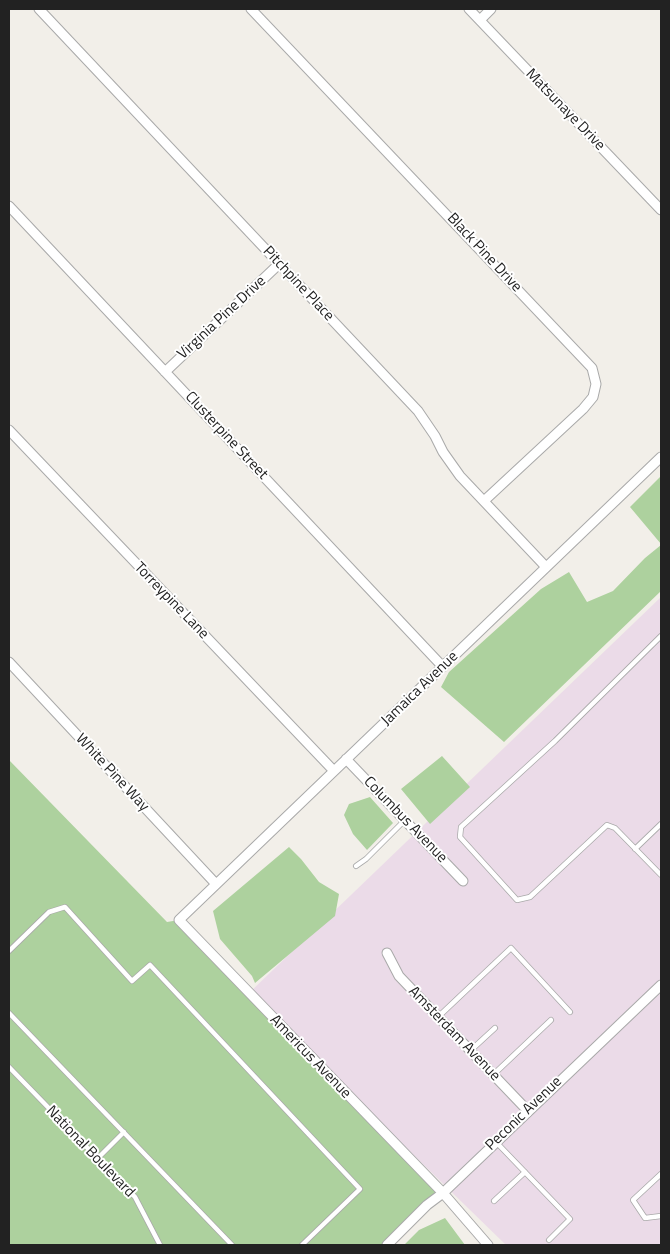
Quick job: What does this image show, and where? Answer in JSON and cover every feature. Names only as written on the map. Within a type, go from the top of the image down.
[{"type":"street","name":"Pitchpine Place","points":[[41,9],[418,411],[435,436],[442,452],[460,476],[485,500],[546,567]]},
{"type":"street","name":"Black Pine Drive","points":[[251,9],[592,368],[596,384],[593,397],[583,409],[485,500]]},
{"type":"street","name":"Matsunaye Drive","points":[[469,9],[661,210]]},
{"type":"street","points":[[480,20],[491,9]]},
{"type":"street","name":"Clusterpine Street","points":[[9,206],[443,667]]},
{"type":"street","name":"Virginia Pine Drive","points":[[165,372],[279,264]]},
{"type":"street","name":"Torreypine Lane","points":[[9,430],[334,771]]},
{"type":"street","name":"Jamaica Avenue","points":[[179,920],[661,457]]},
{"type":"street","name":"White Pine Way","points":[[9,662],[216,884]]},
{"type":"street","name":"Columbus Avenue","points":[[346,760],[463,881]]},
{"type":"street","name":"Americus Avenue","points":[[179,920],[443,1193],[488,1245]]},
{"type":"street","name":"Amsterdam Avenue","points":[[387,952],[399,976],[527,1110]]},
{"type":"street","name":"Peconic Avenue","points":[[388,1245],[427,1205],[443,1193],[527,1110],[660,988]]},
{"type":"lane","points":[[661,636],[555,741],[461,827],[460,832],[462,842],[517,900],[530,897],[607,825],[615,828],[661,875]]},
{"type":"lane","points":[[356,866],[366,859],[405,820]]},
{"type":"lane","points":[[635,849],[661,824]]},
{"type":"lane","points":[[9,951],[49,912],[65,907],[132,981],[150,965],[360,1189],[302,1245]]},
{"type":"lane","points":[[438,1017],[511,948],[570,1012]]},
{"type":"lane","points":[[9,1013],[232,1245]]},
{"type":"lane","points":[[493,1075],[551,1020]]},
{"type":"lane","points":[[470,1051],[495,1028]]},
{"type":"lane","name":"National Boulevard","points":[[9,1067],[135,1197],[160,1245]]},
{"type":"lane","points":[[97,1159],[124,1132]]},
{"type":"lane","points":[[495,1141],[570,1219],[549,1240]]},
{"type":"lane","points":[[494,1200],[525,1172]]},
{"type":"lane","points":[[661,1174],[633,1200],[645,1218],[661,1216]]},
{"type":"shaded area","points":[[661,597],[661,1245],[506,1245],[248,994]]},
{"type":"green space","points":[[661,476],[661,544],[630,507]]},
{"type":"green space","points":[[661,545],[661,591],[504,742],[441,687],[449,672],[541,589],[569,572],[587,602],[613,591],[645,558]]},
{"type":"green space","points":[[442,756],[470,787],[430,824],[401,789]]},
{"type":"green space","points":[[9,760],[167,922],[179,920],[443,1193],[387,1245],[9,1245]]},
{"type":"green space","points":[[370,797],[393,823],[367,850],[353,834],[344,815],[349,804]]},
{"type":"green space","points":[[289,847],[319,882],[339,894],[335,916],[255,983],[252,976],[220,939],[213,911]]},
{"type":"green space","points":[[445,1218],[465,1245],[404,1245],[419,1230]]}]
